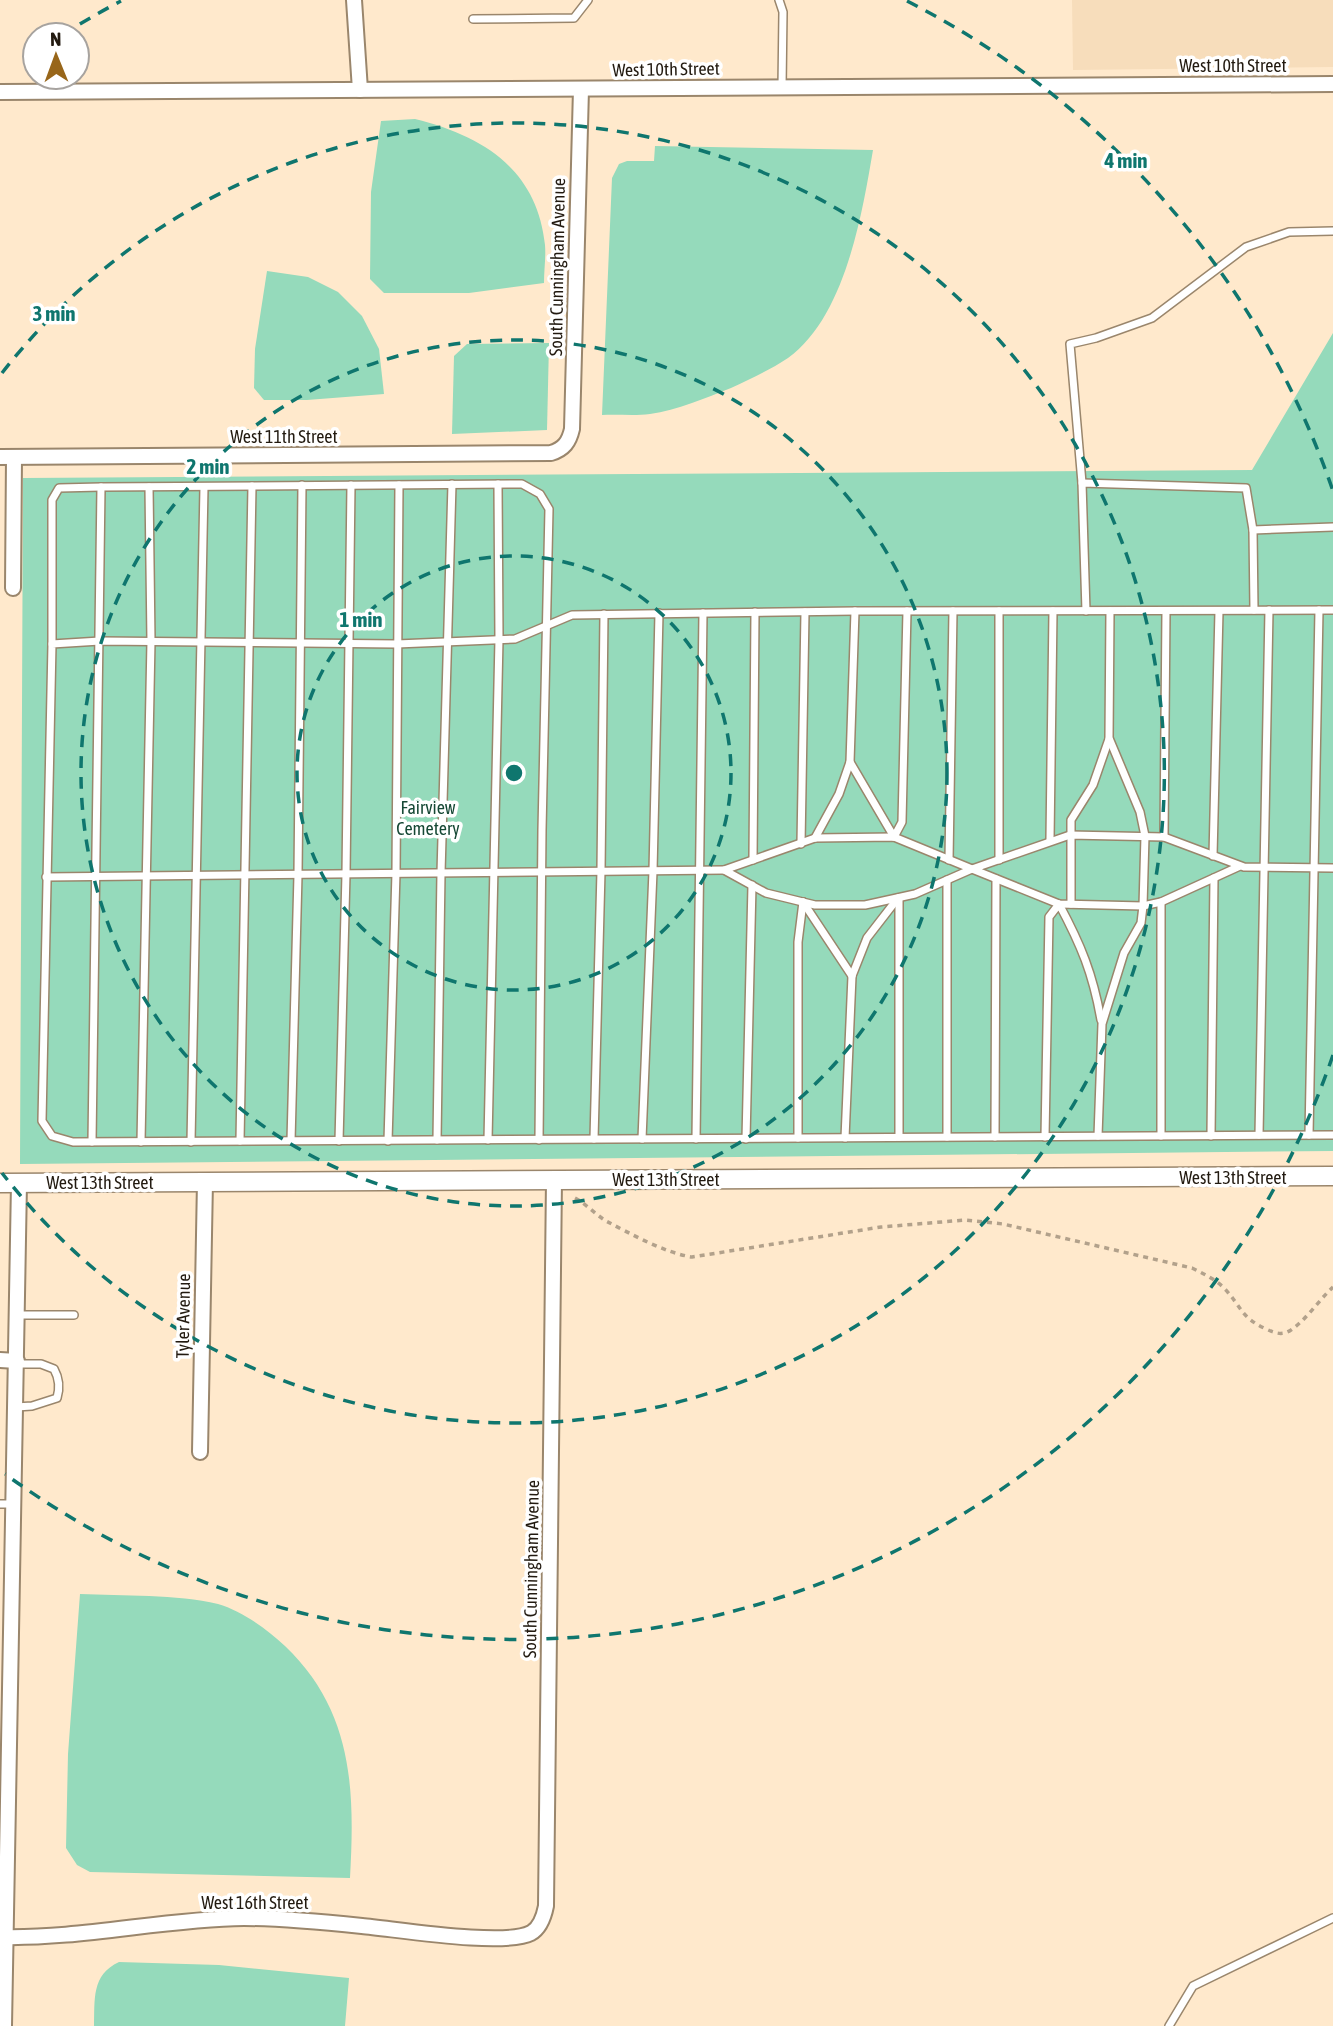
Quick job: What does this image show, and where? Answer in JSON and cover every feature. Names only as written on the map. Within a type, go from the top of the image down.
[{"type":"street","points":[[354,0],[359,90]]},
{"type":"street","name":"West 10th Street","points":[[0,92],[1333,84]]},
{"type":"street","name":"South Cunningham Avenue","points":[[565,445],[572,429],[581,89]]},
{"type":"street","name":"West 11th Street","points":[[7,457],[551,453],[565,445]]},
{"type":"street","points":[[7,457],[13,588]]},
{"type":"street","name":"West 13th Street","points":[[0,1183],[205,1181],[554,1184],[1333,1177]]},
{"type":"street","name":"Tyler Avenue","points":[[200,1452],[205,1181]]},
{"type":"street","points":[[4,2026],[7,1504],[17,1362],[19,1183]]},
{"type":"street","name":"South Cunningham Avenue","points":[[511,1938],[534,1932],[547,1906],[554,1184]]},
{"type":"street","points":[[0,1360],[17,1362]]},
{"type":"street","name":"West 16th Street","points":[[3,1937],[58,1936],[243,1918],[304,1920],[481,1938],[511,1938]]},
{"type":"lane","points":[[473,19],[564,20],[574,18],[587,0]]},
{"type":"lane","points":[[779,0],[783,12],[782,87]]},
{"type":"lane","points":[[1086,611],[1082,483],[1070,344],[1153,318],[1246,247],[1289,232],[1333,230]]},
{"type":"lane","points":[[1082,483],[1246,488],[1253,530],[1254,610]]},
{"type":"lane","points":[[437,1140],[441,873],[452,484]]},
{"type":"lane","points":[[488,1140],[499,639],[498,484]]},
{"type":"lane","points":[[539,1140],[541,872],[549,509],[540,494],[522,484],[59,488],[52,500],[52,644],[42,1121],[52,1136],[74,1142],[191,1142],[240,1141],[388,1141],[1333,1135]]},
{"type":"lane","points":[[291,1141],[298,874],[302,485]]},
{"type":"lane","points":[[339,1141],[346,874],[351,485]]},
{"type":"lane","points":[[388,1141],[396,873],[399,485]]},
{"type":"lane","points":[[191,1142],[204,486]]},
{"type":"lane","points":[[240,1141],[252,486]]},
{"type":"lane","points":[[92,1142],[102,487]]},
{"type":"lane","points":[[141,1142],[151,641],[149,487]]},
{"type":"lane","points":[[1253,530],[1333,527]]},
{"type":"lane","points":[[1259,1135],[1269,610]]},
{"type":"lane","points":[[1308,1135],[1319,610]]},
{"type":"lane","points":[[52,644],[100,641],[397,644],[515,639],[572,615],[604,614],[1333,610]]},
{"type":"lane","points":[[815,838],[839,794],[850,762],[855,611]]},
{"type":"lane","points":[[894,837],[902,822],[906,611]]},
{"type":"lane","points":[[949,860],[953,611]]},
{"type":"lane","points":[[999,611],[999,860]]},
{"type":"lane","points":[[1050,840],[1053,611]]},
{"type":"lane","points":[[1071,904],[1071,820],[1093,785],[1109,738],[1110,611]]},
{"type":"lane","points":[[1164,837],[1166,611]]},
{"type":"lane","points":[[1213,856],[1219,611]]},
{"type":"lane","points":[[752,860],[755,612]]},
{"type":"lane","points":[[801,844],[805,612]]},
{"type":"lane","points":[[696,1139],[704,613]]},
{"type":"lane","points":[[594,1139],[604,614]]},
{"type":"lane","points":[[642,1139],[653,871],[659,614]]},
{"type":"lane","points":[[1101,1024],[1124,953],[1141,923],[1145,836],[1140,812],[1109,738]]},
{"type":"lane","points":[[850,762],[894,837]]},
{"type":"lane","points":[[724,870],[766,893],[815,905],[865,905],[915,894],[972,869],[1070,835],[1164,837],[1240,866],[1333,868]]},
{"type":"lane","points":[[46,877],[724,870],[815,838],[894,837],[1059,904],[1143,906],[1161,902],[1240,866]]},
{"type":"lane","points":[[1211,1136],[1213,878]]},
{"type":"lane","points":[[995,1137],[996,879]]},
{"type":"lane","points":[[947,880],[947,1137]]},
{"type":"lane","points":[[746,1139],[752,885]]},
{"type":"lane","points":[[845,1138],[852,976],[867,938],[899,897]]},
{"type":"lane","points":[[899,897],[899,1137]]},
{"type":"lane","points":[[803,902],[852,976]]},
{"type":"lane","points":[[798,1138],[798,942],[803,902]]},
{"type":"lane","points":[[1161,902],[1161,1136]]},
{"type":"lane","points":[[1059,904],[1081,945],[1094,983],[1101,1024],[1098,1136]]},
{"type":"lane","points":[[1045,1137],[1049,917],[1059,904]]},
{"type":"lane","points":[[17,1315],[74,1315]]},
{"type":"lane","points":[[15,1407],[57,1398],[59,1391],[58,1376],[54,1369],[41,1364],[17,1362]]},
{"type":"lane","points":[[1168,2026],[1193,1986],[1333,1918]]},
{"type":"path","points":[[554,1184],[606,1221],[674,1254],[692,1257],[881,1227],[945,1220],[1003,1224],[1192,1268],[1224,1288],[1251,1322],[1277,1334],[1288,1332],[1304,1321],[1333,1287]]},
{"type":"shaded area","points":[[1072,0],[1333,0],[1333,67],[1073,70]]},
{"type":"green space","points":[[415,119],[463,135],[484,146],[518,176],[531,196],[540,218],[545,245],[544,283],[469,293],[384,293],[370,279],[371,192],[381,121]]},
{"type":"green space","points":[[655,146],[873,150],[848,263],[824,317],[808,340],[788,358],[774,366],[702,400],[650,414],[602,415],[612,178],[619,164],[627,161],[654,161]]},
{"type":"green space","points":[[267,271],[308,277],[338,292],[362,316],[379,349],[384,394],[307,400],[264,400],[254,388],[255,349]]},
{"type":"green space","name":"Fairview Cemetery","points":[[1333,333],[1333,1151],[20,1164],[23,478],[1252,470]]},
{"type":"green space","points":[[549,343],[547,430],[452,434],[454,356],[467,344]]},
{"type":"green space","points":[[80,1594],[167,1597],[218,1604],[254,1621],[285,1646],[308,1671],[325,1697],[345,1753],[352,1813],[350,1878],[90,1872],[77,1865],[66,1848],[68,1754]]},
{"type":"green space","points":[[119,1962],[219,1965],[349,1978],[345,2026],[94,2026],[99,1981],[110,1967]]}]
